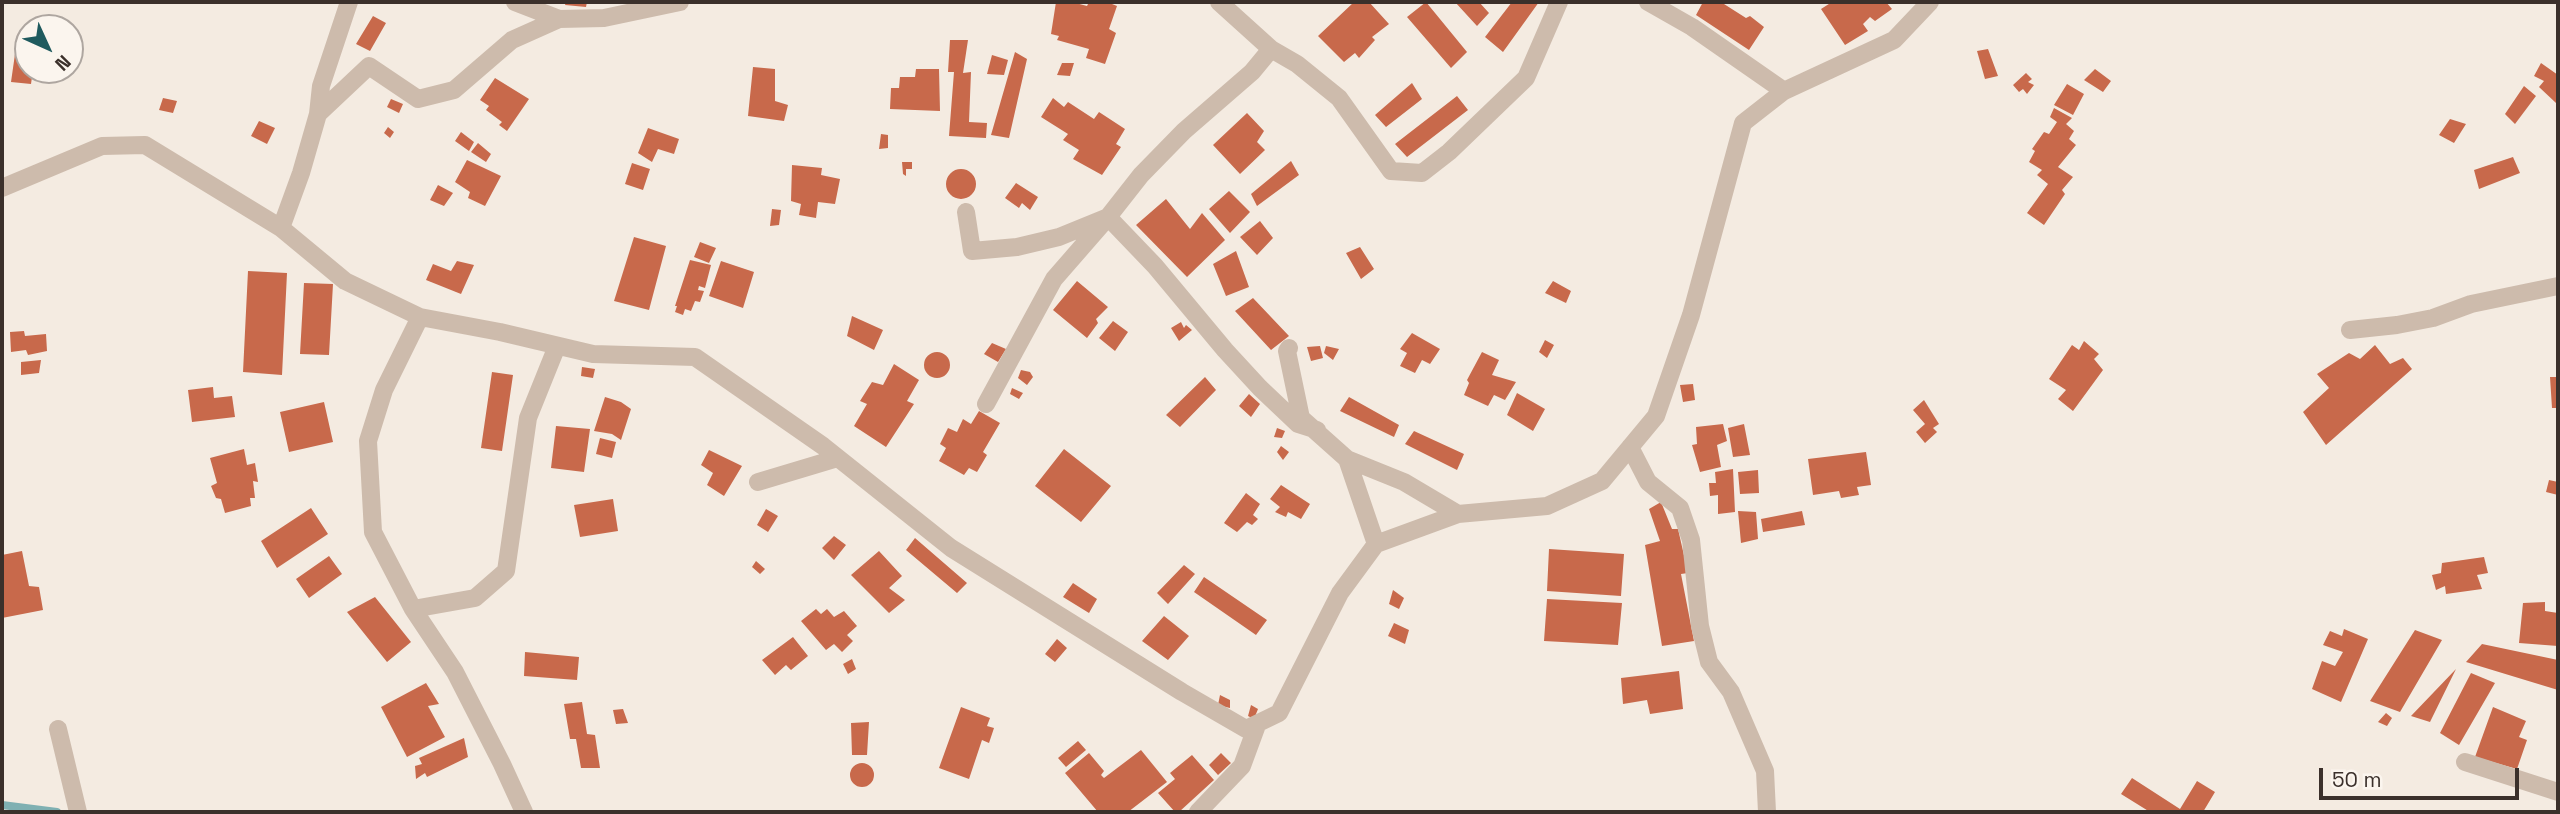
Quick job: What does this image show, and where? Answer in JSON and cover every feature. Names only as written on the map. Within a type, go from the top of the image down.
[{"type":"street","points":[[281,228],[302,173],[318,114],[321,86],[349,2]]},
{"type":"street","points":[[516,2],[559,19]]},
{"type":"street","points":[[318,114],[370,60],[418,99],[454,90],[512,40],[559,19],[604,18],[680,2]]},
{"type":"street","points":[[1219,2],[1271,49],[1297,64],[1339,98],[1391,171],[1422,173],[1449,152],[1526,78],[1559,2]]},
{"type":"street","points":[[1648,2],[1692,27],[1784,91]]},
{"type":"street","points":[[2,188],[102,146],[145,145],[281,228],[345,281],[419,317],[500,332],[593,354],[695,357],[838,458],[951,548],[1246,729],[1279,713],[1340,593],[1376,544],[1458,514],[1547,506],[1602,481],[1656,416],[1691,315],[1742,123],[1784,91],[1894,40],[1929,2]]},
{"type":"street","points":[[986,404],[1054,279],[1141,175],[1184,131],[1252,72],[1271,49]]},
{"type":"street","points":[[966,212],[972,251],[1017,247],[1038,242],[1108,217]]},
{"type":"street","points":[[1108,217],[1260,388],[1298,424],[1317,430]]},
{"type":"street","points":[[2350,330],[2397,326],[2433,318],[2471,304],[2558,286]]},
{"type":"street","points":[[419,317],[384,390],[368,441],[373,532],[413,609],[455,672],[524,812]]},
{"type":"street","points":[[413,609],[475,598],[506,571],[528,418],[557,346]]},
{"type":"street","points":[[1289,348],[1287,351],[1301,418],[1347,459],[1404,482],[1458,514]]},
{"type":"street","points":[[1630,447],[1648,482],[1680,508],[1691,540],[1700,626],[1709,662],[1731,692],[1765,771],[1767,812]]},
{"type":"street","points":[[758,482],[838,458]]},
{"type":"street","points":[[1347,459],[1376,544]]},
{"type":"street","points":[[1198,812],[1242,766],[1256,728]]},
{"type":"street","points":[[58,729],[77,803]]},
{"type":"street","points":[[2465,762],[2558,792]]},
{"type":"building","points":[[566,2],[587,2],[586,7],[565,5]]},
{"type":"building","points":[[1056,2],[1087,6],[1089,2],[1107,2],[1117,6],[1109,29],[1116,33],[1105,64],[1086,58],[1089,49],[1057,40],[1059,36],[1051,34]]},
{"type":"building","points":[[1354,2],[1369,2],[1389,24],[1372,37],[1375,40],[1359,58],[1355,53],[1344,62],[1318,36]]},
{"type":"building","points":[[1426,2],[1467,52],[1451,68],[1407,17]]},
{"type":"building","points":[[1455,2],[1479,2],[1489,13],[1477,26]]},
{"type":"building","points":[[1512,2],[1539,2],[1503,52],[1485,37]]},
{"type":"building","points":[[1703,2],[1725,2],[1724,4],[1746,18],[1750,16],[1764,27],[1749,50],[1696,15]]},
{"type":"building","points":[[1832,2],[1886,2],[1892,9],[1875,21],[1870,17],[1863,24],[1868,31],[1845,45],[1821,9]]},
{"type":"building","points":[[373,16],[386,23],[370,51],[356,44]]},
{"type":"building","points":[[950,40],[968,40],[963,73],[971,72],[969,122],[987,123],[986,138],[949,136],[954,72],[948,72]]},
{"type":"building","points":[[1988,49],[1998,76],[1985,79],[1977,51]]},
{"type":"building","points":[[1015,52],[1027,59],[1009,138],[991,135]]},
{"type":"building","points":[[992,55],[1008,60],[1004,75],[987,74]]},
{"type":"building","points":[[14,61],[14,82],[11,82]]},
{"type":"building","points":[[1062,63],[1074,63],[1070,76],[1057,75]]},
{"type":"building","points":[[2541,63],[2558,75],[2556,103],[2539,87],[2544,81],[2534,76]]},
{"type":"building","points":[[753,67],[775,69],[775,101],[788,105],[784,121],[748,116]]},
{"type":"building","points":[[916,69],[939,69],[940,111],[890,109],[891,88],[899,88],[900,77],[915,77]]},
{"type":"building","points":[[2095,69],[2111,81],[2103,92],[2084,80]]},
{"type":"building","points":[[2026,73],[2032,79],[2028,82],[2034,85],[2027,94],[2023,89],[2019,92],[2013,85]]},
{"type":"building","points":[[495,78],[529,99],[507,131],[499,125],[502,122],[486,110],[489,106],[480,100]]},
{"type":"building","points":[[1412,83],[1422,99],[1386,127],[1375,115]]},
{"type":"building","points":[[2067,84],[2084,94],[2073,115],[2054,105]]},
{"type":"building","points":[[2524,86],[2536,96],[2515,124],[2505,114]]},
{"type":"building","points":[[1457,96],[1468,110],[1407,157],[1395,144]]},
{"type":"building","points":[[163,98],[177,101],[173,113],[159,110]]},
{"type":"building","points":[[1053,98],[1064,107],[1068,102],[1094,119],[1099,112],[1125,129],[1116,144],[1121,147],[1102,175],[1073,159],[1079,150],[1063,140],[1068,134],[1041,117]]},
{"type":"building","points":[[391,99],[403,104],[399,113],[387,107]]},
{"type":"building","points":[[2054,108],[2072,118],[2066,124],[2074,131],[2069,139],[2076,145],[2058,167],[2073,177],[2062,190],[2065,194],[2044,225],[2027,213],[2048,184],[2037,175],[2042,170],[2029,162],[2035,151],[2032,149],[2044,132],[2049,134],[2057,122],[2050,117]]},
{"type":"building","points":[[1247,113],[1264,131],[1257,142],[1265,150],[1240,174],[1213,145]]},
{"type":"building","points":[[2450,119],[2466,124],[2454,143],[2439,135]]},
{"type":"building","points":[[259,121],[275,128],[267,144],[251,136]]},
{"type":"building","points":[[388,127],[394,132],[390,138],[384,133]]},
{"type":"building","points":[[648,128],[679,139],[674,154],[658,149],[652,162],[638,153]]},
{"type":"building","points":[[461,132],[474,142],[469,151],[455,141]]},
{"type":"building","points":[[881,134],[888,135],[888,148],[879,149]]},
{"type":"building","points":[[478,143],[491,154],[486,162],[471,152]]},
{"type":"building","points":[[2513,157],[2520,173],[2479,189],[2474,170]]},
{"type":"building","points":[[467,160],[501,176],[485,206],[468,198],[470,192],[455,182]]},
{"type":"building","points":[[1291,161],[1299,175],[1257,206],[1251,194]]},
{"type":"building","points":[[902,162],[912,162],[912,169],[906,169],[906,176],[903,174]]},
{"type":"building","points":[[632,163],[650,169],[643,190],[625,184]]},
{"type":"building","points":[[792,165],[822,168],[821,175],[840,179],[835,204],[818,202],[816,218],[799,215],[801,204],[791,201]]},
{"type":"building","points":[[961,169],[971,174],[976,184],[971,194],[961,199],[951,194],[946,184],[951,174]]},
{"type":"building","points":[[1016,183],[1038,197],[1030,210],[1022,203],[1019,208],[1005,198]]},
{"type":"building","points":[[438,185],[453,193],[444,206],[430,200]]},
{"type":"building","points":[[1229,191],[1250,212],[1230,233],[1209,209]]},
{"type":"building","points":[[1166,199],[1190,229],[1202,213],[1225,240],[1187,277],[1136,225]]},
{"type":"building","points":[[772,209],[781,210],[779,225],[770,226]]},
{"type":"building","points":[[1260,221],[1273,238],[1257,255],[1240,237]]},
{"type":"building","points":[[634,237],[666,246],[649,310],[614,301]]},
{"type":"building","points":[[700,242],[716,248],[709,263],[694,257]]},
{"type":"building","points":[[1360,247],[1374,269],[1361,279],[1346,253]]},
{"type":"building","points":[[1236,251],[1249,287],[1226,296],[1213,264]]},
{"type":"building","points":[[690,260],[711,265],[705,288],[699,286],[698,290],[704,291],[700,302],[695,301],[691,311],[685,309],[683,315],[675,312],[675,306]]},
{"type":"building","points":[[457,261],[474,265],[461,294],[426,280],[433,264],[451,271]]},
{"type":"building","points":[[721,261],[754,272],[743,308],[709,296]]},
{"type":"building","points":[[248,271],[287,273],[282,375],[243,372]]},
{"type":"building","points":[[1077,281],[1108,307],[1096,319],[1098,323],[1087,338],[1053,310]]},
{"type":"building","points":[[1553,281],[1571,291],[1566,303],[1545,293]]},
{"type":"building","points":[[304,283],[333,284],[329,355],[300,354]]},
{"type":"building","points":[[1253,298],[1289,336],[1271,350],[1235,311]]},
{"type":"building","points":[[852,316],[883,330],[874,350],[847,336]]},
{"type":"building","points":[[1113,321],[1128,332],[1115,351],[1099,338]]},
{"type":"building","points":[[1181,322],[1184,328],[1186,325],[1192,330],[1179,341],[1171,328]]},
{"type":"building","points":[[24,331],[25,336],[46,334],[47,351],[28,355],[26,350],[11,352],[10,332]]},
{"type":"building","points":[[1412,333],[1440,349],[1430,364],[1422,360],[1415,373],[1400,366],[1407,353],[1400,349]]},
{"type":"building","points":[[1545,340],[1554,345],[1547,358],[1539,352]]},
{"type":"building","points":[[2084,341],[2099,354],[2094,359],[2103,370],[2073,411],[2058,399],[2066,390],[2049,379],[2072,345],[2079,350]]},
{"type":"building","points":[[992,343],[1006,349],[998,362],[984,354]]},
{"type":"building","points":[[2375,345],[2390,364],[2403,358],[2412,369],[2326,445],[2303,412],[2329,388],[2317,374],[2349,353],[2360,359]]},
{"type":"building","points":[[1320,346],[1323,358],[1311,361],[1307,347]]},
{"type":"building","points":[[1326,346],[1339,349],[1333,360],[1324,353]]},
{"type":"building","points":[[937,352],[946,356],[950,365],[946,374],[937,378],[928,374],[924,365],[928,356]]},
{"type":"building","points":[[1482,352],[1499,360],[1492,375],[1516,382],[1505,400],[1494,395],[1488,406],[1464,395],[1469,383],[1467,380]]},
{"type":"building","points":[[41,360],[39,373],[21,375],[21,362]]},
{"type":"building","points":[[894,364],[919,380],[907,401],[914,404],[886,447],[854,426],[867,404],[860,401],[872,382],[883,385]]},
{"type":"building","points":[[582,367],[595,369],[593,378],[581,376]]},
{"type":"building","points":[[1021,370],[1030,372],[1033,377],[1027,385],[1018,378]]},
{"type":"building","points":[[492,372],[513,375],[502,451],[481,448]]},
{"type":"building","points":[[1205,377],[1216,390],[1180,427],[1166,415]]},
{"type":"building","points":[[2550,377],[2558,377],[2558,408],[2552,408]]},
{"type":"building","points":[[1693,384],[1695,400],[1683,402],[1680,385]]},
{"type":"building","points":[[213,387],[214,398],[232,396],[235,417],[192,422],[188,390]]},
{"type":"building","points":[[1012,388],[1023,393],[1019,399],[1010,394]]},
{"type":"building","points":[[1517,393],[1545,409],[1533,431],[1507,415]]},
{"type":"building","points":[[1249,394],[1260,404],[1251,417],[1239,406]]},
{"type":"building","points":[[605,397],[621,402],[631,409],[621,440],[612,434],[594,431]]},
{"type":"building","points":[[1349,397],[1399,425],[1394,437],[1340,411]]},
{"type":"building","points":[[1924,400],[1939,424],[1933,428],[1937,432],[1925,443],[1916,432],[1925,424],[1913,410]]},
{"type":"building","points":[[324,402],[333,442],[289,452],[280,412]]},
{"type":"building","points":[[979,411],[1000,423],[983,452],[987,455],[977,472],[969,468],[964,475],[939,461],[946,448],[940,444],[948,428],[957,432],[963,419],[971,424]]},
{"type":"building","points":[[1723,424],[1727,441],[1717,445],[1721,467],[1700,472],[1692,445],[1697,444],[1696,427]]},
{"type":"building","points":[[1744,424],[1750,455],[1733,457],[1728,428]]},
{"type":"building","points":[[556,426],[590,429],[584,472],[551,468]]},
{"type":"building","points":[[1277,428],[1285,431],[1282,438],[1274,437]]},
{"type":"building","points":[[1414,431],[1464,454],[1457,470],[1405,444]]},
{"type":"building","points":[[600,438],[616,442],[612,458],[596,454]]},
{"type":"building","points":[[1281,446],[1289,452],[1283,460],[1277,452]]},
{"type":"building","points":[[244,449],[247,465],[255,463],[258,482],[253,481],[255,498],[250,498],[251,506],[225,513],[221,499],[216,498],[211,486],[217,483],[210,458]]},
{"type":"building","points":[[1064,449],[1111,486],[1081,522],[1035,486]]},
{"type":"building","points":[[709,450],[742,466],[724,496],[707,485],[713,473],[701,465]]},
{"type":"building","points":[[1866,452],[1871,485],[1857,487],[1859,495],[1841,498],[1839,491],[1813,495],[1808,459]]},
{"type":"building","points":[[1733,469],[1735,512],[1718,514],[1718,495],[1710,496],[1709,483],[1716,483],[1715,472]]},
{"type":"building","points":[[1758,470],[1759,493],[1740,494],[1738,472]]},
{"type":"building","points":[[2549,480],[2558,482],[2558,495],[2546,492]]},
{"type":"building","points":[[1281,485],[1310,504],[1301,519],[1288,512],[1286,517],[1275,512],[1280,507],[1270,499]]},
{"type":"building","points":[[1246,493],[1260,504],[1253,515],[1258,519],[1252,525],[1247,522],[1237,532],[1224,523]]},
{"type":"building","points":[[613,499],[618,531],[580,537],[574,505]]},
{"type":"building","points":[[1661,502],[1672,529],[1678,529],[1688,573],[1681,574],[1694,641],[1662,646],[1645,545],[1660,541],[1649,509]]},
{"type":"building","points":[[311,508],[328,534],[277,568],[261,541]]},
{"type":"building","points":[[766,509],[778,516],[768,532],[757,525]]},
{"type":"building","points":[[1738,511],[1756,512],[1758,539],[1741,543]]},
{"type":"building","points":[[1802,511],[1805,525],[1763,532],[1761,519]]},
{"type":"building","points":[[834,536],[846,545],[834,560],[822,548]]},
{"type":"building","points":[[915,538],[967,583],[957,593],[906,550]]},
{"type":"building","points":[[1549,549],[1624,554],[1621,596],[1547,591]]},
{"type":"building","points":[[22,551],[29,586],[39,587],[43,610],[2,618],[2,555]]},
{"type":"building","points":[[879,551],[902,576],[889,588],[905,600],[889,613],[851,575]]},
{"type":"building","points":[[329,556],[342,574],[309,598],[296,579]]},
{"type":"building","points":[[2484,557],[2488,573],[2477,575],[2482,589],[2446,594],[2445,586],[2436,590],[2432,575],[2441,573],[2442,563]]},
{"type":"building","points":[[756,561],[765,569],[760,574],[752,567]]},
{"type":"building","points":[[1184,565],[1195,574],[1168,604],[1157,593]]},
{"type":"building","points":[[1204,577],[1267,620],[1256,635],[1194,592]]},
{"type":"building","points":[[1073,583],[1097,599],[1089,613],[1063,597]]},
{"type":"building","points":[[1393,590],[1404,598],[1399,609],[1389,604]]},
{"type":"building","points":[[375,597],[411,642],[387,662],[347,612]]},
{"type":"building","points":[[1547,599],[1622,603],[1618,645],[1544,641]]},
{"type":"building","points":[[2545,602],[2545,611],[2558,613],[2558,646],[2519,643],[2523,603]]},
{"type":"building","points":[[816,609],[821,614],[827,609],[834,617],[844,611],[857,626],[847,635],[853,641],[842,652],[834,644],[826,650],[801,621]]},
{"type":"building","points":[[1164,616],[1189,636],[1168,660],[1142,641]]},
{"type":"building","points":[[1394,623],[1409,630],[1405,644],[1388,636]]},
{"type":"building","points":[[2344,629],[2368,639],[2341,702],[2312,689],[2322,661],[2335,666],[2343,652],[2323,645],[2330,631],[2342,636]]},
{"type":"building","points":[[2415,630],[2442,640],[2400,712],[2370,701]]},
{"type":"building","points":[[793,637],[808,656],[791,670],[786,665],[775,675],[762,660]]},
{"type":"building","points":[[1057,639],[1067,648],[1055,662],[1045,654]]},
{"type":"building","points":[[2482,644],[2558,660],[2558,690],[2466,662]]},
{"type":"building","points":[[525,652],[579,657],[577,680],[524,676]]},
{"type":"building","points":[[852,659],[856,669],[848,674],[843,664]]},
{"type":"building","points":[[2456,669],[2430,722],[2411,716]]},
{"type":"building","points":[[1679,671],[1683,709],[1650,714],[1647,700],[1623,704],[1621,678]]},
{"type":"building","points":[[2471,673],[2495,683],[2459,745],[2440,733]]},
{"type":"building","points":[[426,683],[439,704],[428,706],[445,737],[407,757],[381,707]]},
{"type":"building","points":[[1220,695],[1230,700],[1230,708],[1218,705]]},
{"type":"building","points":[[582,702],[587,734],[595,735],[600,768],[581,768],[576,739],[570,739],[564,704]]},
{"type":"building","points":[[1251,705],[1258,709],[1254,719],[1248,716]]},
{"type":"building","points":[[961,707],[990,718],[987,726],[994,728],[989,743],[982,740],[969,779],[939,768]]},
{"type":"building","points":[[2493,707],[2526,721],[2519,737],[2527,740],[2517,769],[2475,757]]},
{"type":"building","points":[[623,709],[628,723],[616,724],[613,710]]},
{"type":"building","points":[[2386,713],[2392,718],[2387,726],[2378,722]]},
{"type":"building","points":[[869,722],[867,755],[852,755],[851,723]]},
{"type":"building","points":[[464,738],[468,757],[427,777],[425,773],[416,779],[415,766],[422,764],[419,758]]},
{"type":"building","points":[[1078,741],[1086,750],[1066,767],[1058,758]]},
{"type":"building","points":[[1141,750],[1167,782],[1128,812],[1098,812],[1065,773],[1089,753],[1104,771],[1101,775],[1104,778]]},
{"type":"building","points":[[1221,753],[1231,763],[1218,775],[1209,765]]},
{"type":"building","points":[[1192,755],[1214,780],[1179,812],[1175,812],[1158,793],[1175,779],[1170,773]]},
{"type":"building","points":[[862,763],[873,770],[874,775],[867,786],[862,787],[851,780],[850,775],[857,764]]},
{"type":"building","points":[[2132,778],[2180,809],[2197,781],[2215,792],[2203,812],[2150,812],[2121,794]]},
{"type":"waterway","points":[[2,805],[57,812]]}]
